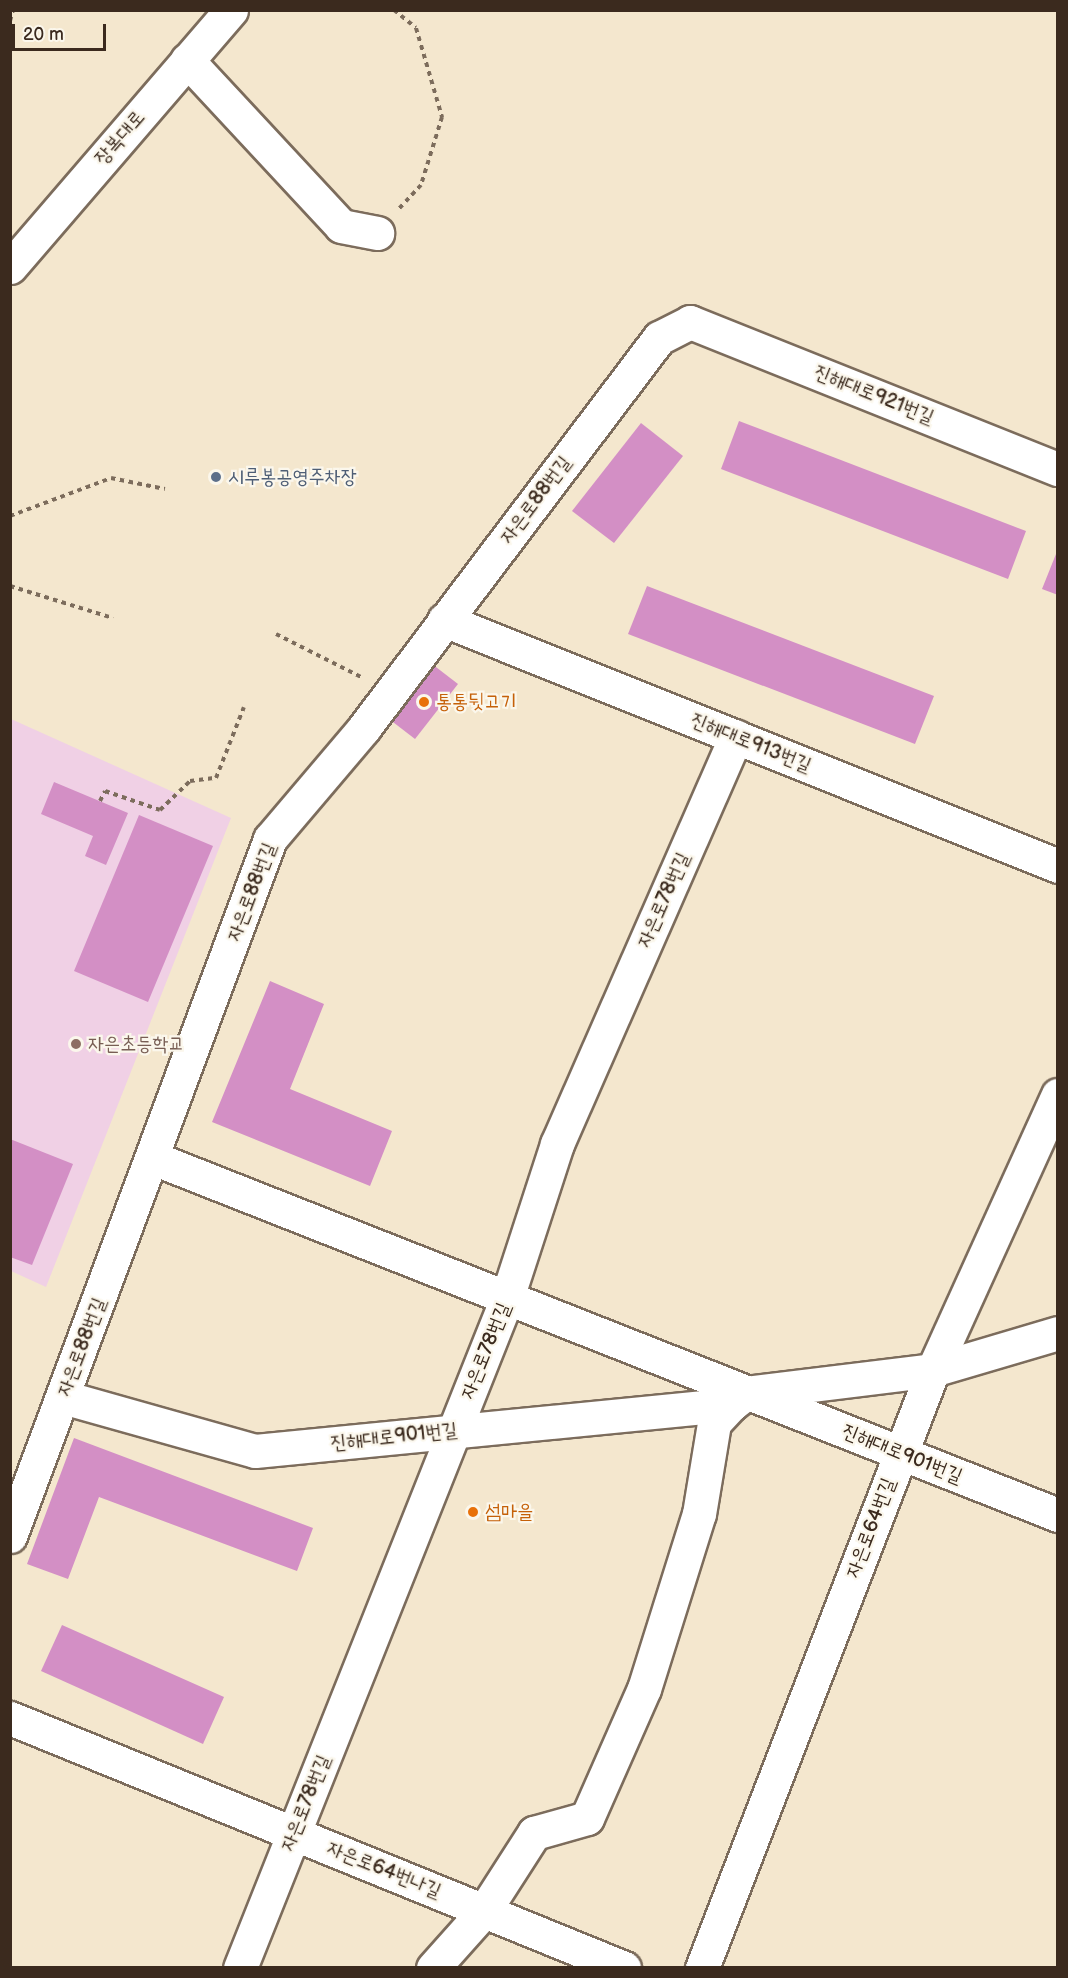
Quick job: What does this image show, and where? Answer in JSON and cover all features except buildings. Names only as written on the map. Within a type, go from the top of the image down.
[{"type":"street","name":"장복대로","points":[[10,267],[231,10]]},
{"type":"street","points":[[188,60],[340,226],[377,233]]},
{"type":"street","name":"진해대로921번길","points":[[690,322],[1058,469]]},
{"type":"street","name":"자은로88번길","points":[[10,1536],[153,1158],[270,839],[391,692],[659,338],[690,322]]},
{"type":"street","name":"진해대로913번길","points":[[444,620],[1058,866]]},
{"type":"street","name":"자은로78번길","points":[[240,1968],[507,1298],[557,1144],[736,737]]},
{"type":"street","name":"자은로64번길","points":[[702,1968],[933,1370],[1058,1095]]},
{"type":"street","name":"진해대로901번길","points":[[153,1158],[507,1298],[739,1398],[900,1453],[1058,1515]]},
{"type":"street","points":[[433,1968],[484,1911],[534,1833],[587,1818],[645,1689],[699,1514],[714,1423],[739,1398],[933,1370],[1058,1333]]},
{"type":"street","name":"진해대로901번길","points":[[63,1397],[255,1451],[454,1432],[739,1398]]},
{"type":"street","name":"자은로64번나길","points":[[10,1718],[624,1968]]},
{"type":"path","points":[[10,21],[13,10]]},
{"type":"path","points":[[377,233],[421,185],[442,117],[416,28],[394,10]]},
{"type":"path","points":[[10,516],[111,478],[165,489]]},
{"type":"path","points":[[10,586],[113,618]]},
{"type":"path","points":[[276,634],[391,692]]},
{"type":"path","points":[[100,801],[105,791],[160,810],[190,780],[216,778],[244,707]]},
{"type":"shaded area","name":"자은초등학교","points":[[11,719],[231,818],[46,1287],[11,1271]]},
{"type":"place","name":"시루봉공영주차장","points":[[216,477]]},
{"type":"place","name":"통통뒷고기","points":[[424,702]]},
{"type":"place","name":"자은초등학교","points":[[76,1044]]},
{"type":"place","name":"섬마을","points":[[473,1512]]}]
